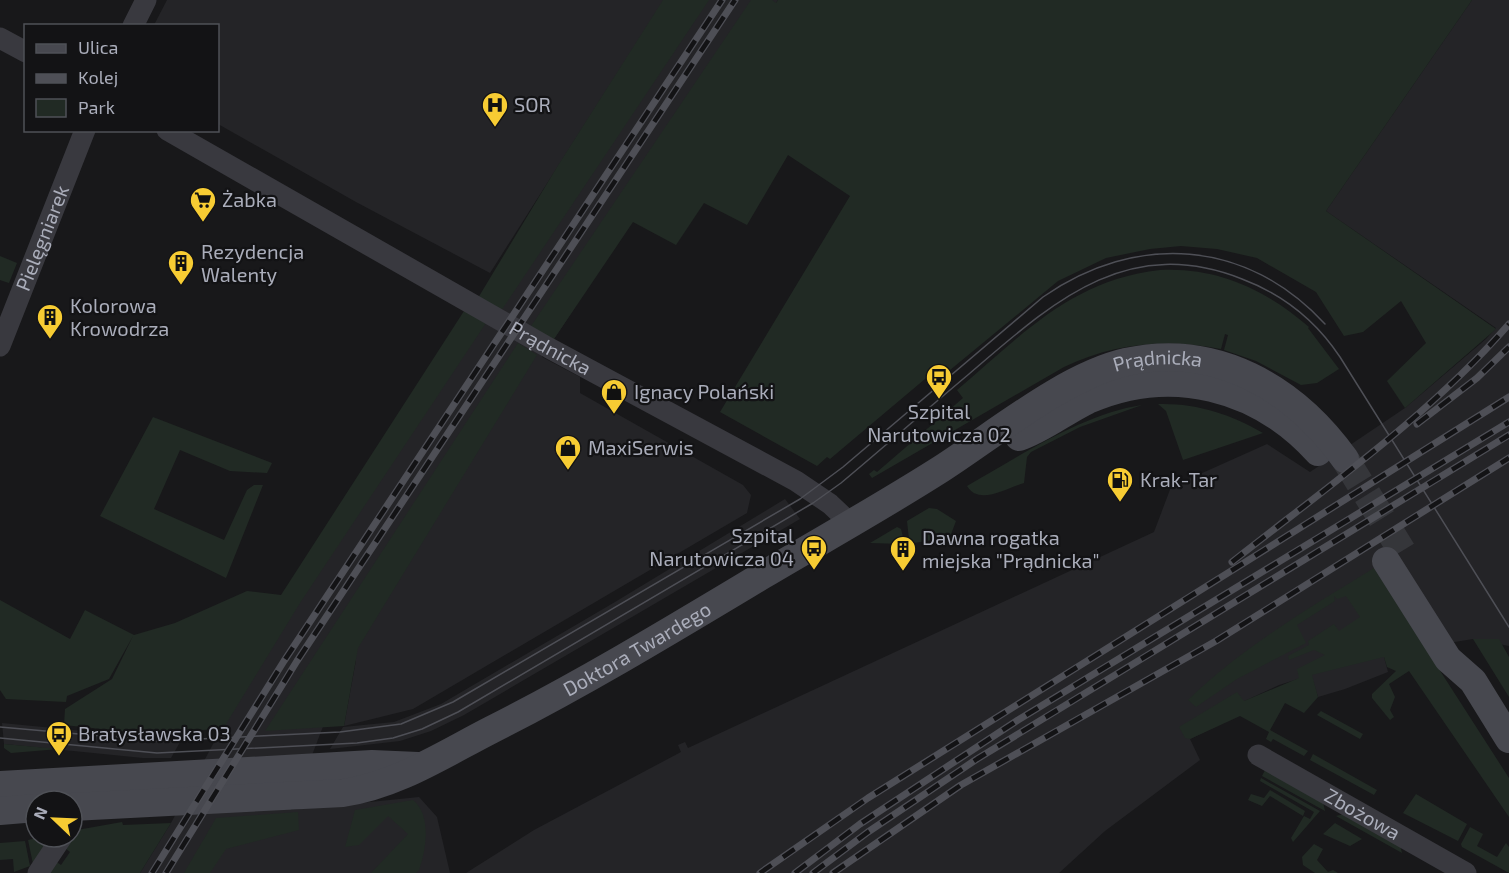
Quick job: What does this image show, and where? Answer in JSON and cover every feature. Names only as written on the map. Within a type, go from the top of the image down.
[{"type":"street","points":[[134,24],[146,0]]},
{"type":"street","points":[[0,38],[24,51]]},
{"type":"street","name":"Pielęgniarek","points":[[0,346],[84,132]]},
{"type":"street","name":"Prądnicka","points":[[171,132],[549,348],[796,481],[830,504],[850,523],[960,457],[1054,395],[1081,380],[1124,362],[1171,358],[1224,366],[1271,386],[1313,420],[1337,464]]},
{"type":"street","name":"Doktora Twardego","points":[[84,811],[145,803],[364,790],[384,784],[544,703],[850,523]]},
{"type":"street","points":[[1394,556],[1448,659],[1473,681],[1509,739]]},
{"type":"street","name":"Zbożowa","points":[[1258,755],[1466,873]]},
{"type":"street","points":[[5,782],[392,764],[420,766]]},
{"type":"street","points":[[0,811],[24,809]]},
{"type":"street","points":[[43,866],[54,849]]},
{"type":"shaded area","points":[[167,0],[778,0],[542,357],[580,377],[580,393],[743,485],[751,495],[747,513],[413,709],[344,726],[356,660],[337,690],[291,810],[419,797],[437,817],[450,873],[140,873],[171,823],[278,622],[658,9],[490,273],[356,202],[219,125],[219,24],[155,24]]},
{"type":"shaded area","points":[[1472,0],[1509,0],[1509,646],[1473,639],[1424,647],[1384,657],[1388,672],[1345,689],[1318,697],[1311,675],[1279,685],[1236,705],[1240,715],[1190,739],[1200,760],[1105,831],[1059,873],[466,873],[534,830],[681,752],[678,745],[685,742],[688,748],[1154,532],[1171,487],[1267,444],[1310,472],[1405,408],[1486,339],[1496,328],[1326,211]]},
{"type":"shaded area","points":[[785,499],[800,519],[464,715],[431,731],[400,741],[330,749],[343,727],[394,722],[441,704]]},
{"type":"shaded area","points":[[2,723],[135,736],[184,735],[171,758],[143,758],[4,744]]},
{"type":"green space","points":[[663,0],[709,0],[501,311],[478,298],[557,167]]},
{"type":"green space","points":[[751,0],[772,0],[776,3],[778,0],[1472,0],[1326,211],[1496,329],[1405,408],[1387,381],[1426,343],[1401,301],[1363,332],[1344,336],[1316,292],[1257,258],[1217,249],[1181,246],[1150,249],[1106,258],[1058,281],[944,375],[938,368],[830,459],[827,457],[817,466],[720,412],[850,196],[788,155],[747,225],[704,203],[676,245],[633,222],[552,342],[529,329]]},
{"type":"green space","points":[[0,256],[17,263],[9,283],[0,280]]},
{"type":"green space","points":[[1160,270],[1202,272],[1258,292],[1276,302],[1309,327],[1339,369],[1317,383],[1301,385],[1256,361],[1224,350],[1228,335],[1225,334],[1221,349],[1181,344],[1121,348],[1064,367],[872,478],[869,474],[874,470],[877,472],[963,398],[957,390],[1026,330],[1050,313],[1100,285],[1128,276]]},
{"type":"green space","points":[[464,311],[486,323],[300,603],[223,729],[138,733],[64,725],[65,709],[112,679],[133,636],[109,679],[67,696],[66,702],[6,699],[0,690],[0,600],[70,639],[85,610],[134,635],[175,623],[247,591],[281,595]]},
{"type":"green space","points":[[518,343],[537,355],[358,648],[344,726],[265,731]]},
{"type":"green space","points":[[1158,404],[1186,405],[1213,411],[1238,420],[1263,433],[1183,460],[1166,411]]},
{"type":"green space","points":[[1142,405],[1080,427],[1031,452],[1027,457],[1024,483],[986,495],[972,492],[967,486],[1074,427],[1097,417]]},
{"type":"green space","points":[[153,417],[272,463],[267,473],[230,471],[180,450],[154,509],[224,540],[247,490],[254,485],[263,485],[226,578],[100,516]]},
{"type":"green space","points":[[929,508],[937,509],[956,521],[950,537],[914,543],[909,539],[907,521]]},
{"type":"green space","points":[[897,527],[901,529],[904,541],[902,544],[870,543]]},
{"type":"green space","points":[[1374,568],[1509,778],[1509,817],[1409,671],[1389,684],[1395,697],[1390,710],[1394,717],[1390,720],[1372,698],[1372,694],[1396,671],[1387,667],[1384,657],[1312,675],[1318,697],[1304,713],[1285,703],[1270,730],[1308,751],[1304,756],[1273,739],[1271,742],[1266,739],[1269,732],[1240,716],[1190,739],[1185,738],[1179,727],[1237,692],[1244,701],[1299,678],[1297,669],[1325,655],[1314,650],[1289,660],[1288,656],[1309,645],[1308,641],[1334,624],[1339,631],[1360,617],[1346,596],[1337,599],[1334,596],[1335,601],[1297,625],[1306,643],[1237,679],[1196,707],[1188,700],[1209,680],[1254,645]]},
{"type":"green space","points":[[1473,639],[1499,639],[1509,657],[1509,697]]},
{"type":"green space","points":[[1321,711],[1363,734],[1360,739],[1317,715]]},
{"type":"green space","points":[[4,744],[59,749],[11,753],[4,748]]},
{"type":"green space","points":[[1313,754],[1377,790],[1374,795],[1310,760]]},
{"type":"green space","points":[[1265,770],[1323,802],[1325,811],[1262,776]]},
{"type":"green space","points":[[1261,778],[1320,811],[1293,842],[1291,838],[1304,816],[1310,819],[1314,812],[1260,781]]},
{"type":"green space","points":[[1270,790],[1305,811],[1303,816],[1270,796],[1262,806],[1248,800],[1251,794],[1264,798]]},
{"type":"green space","points":[[1416,794],[1467,824],[1458,841],[1403,813]]},
{"type":"green space","points":[[413,800],[423,815],[426,834],[419,870],[416,873],[371,873],[408,834],[388,816],[359,845],[345,847],[355,810]]},
{"type":"green space","points":[[298,812],[299,830],[226,849],[210,873],[184,873],[216,818]]},
{"type":"green space","points":[[1344,814],[1400,845],[1402,853],[1336,816]]},
{"type":"green space","points":[[122,822],[123,825],[171,823],[140,873],[48,873],[55,861],[61,865],[70,852],[66,849],[84,849],[84,829]]},
{"type":"green space","points":[[1335,823],[1362,839],[1350,846],[1323,834]]},
{"type":"green space","points":[[1470,827],[1483,834],[1477,846],[1497,857],[1506,843],[1509,847],[1509,873],[1462,847],[1461,844]]},
{"type":"green space","points":[[24,841],[24,849],[27,849],[30,866],[14,872],[13,859],[0,860],[0,843]]},
{"type":"green space","points":[[1314,844],[1323,849],[1317,860],[1328,872],[1333,870],[1338,873],[1315,873],[1303,865],[1302,857]]},
{"type":"green space","points":[[30,849],[44,849],[33,864]]},
{"type":"tunnel","points":[[1345,459],[1402,551]]},
{"type":"tram line","points":[[0,727],[158,741],[340,732],[401,724],[453,702],[800,499],[843,467],[1043,297],[1079,276],[1116,262],[1153,255],[1190,254],[1226,261],[1261,275],[1294,296],[1325,324]]},
{"type":"tram line","points":[[0,738],[157,753],[357,743],[393,738],[422,729],[458,712],[813,503],[841,483],[999,348],[1061,301],[1092,283],[1126,270],[1162,265],[1200,267],[1242,279],[1271,292],[1309,320],[1340,357],[1509,627]]},
{"type":"railway","points":[[152,873],[284,661],[722,0]]},
{"type":"railway","points":[[166,873],[297,661],[735,0]]},
{"type":"railway","points":[[1232,562],[1411,420],[1478,358],[1509,324]]},
{"type":"railway","points":[[1417,424],[1477,378],[1509,347]]},
{"type":"railway","points":[[760,873],[868,798],[1509,397]]},
{"type":"railway","points":[[795,873],[860,824],[1018,720],[1509,422]]},
{"type":"railway","points":[[813,873],[868,832],[977,759],[1509,435]]},
{"type":"railway","points":[[833,873],[961,785],[1216,641],[1509,458]]},
{"type":"place","name":"SOR","points":[[495,128]]},
{"type":"place","name":"Żabka","points":[[203,223]]},
{"type":"place","name":"Rezydencja Walenty","points":[[181,286]]},
{"type":"place","name":"Kolorowa Krowodrza","points":[[50,340]]},
{"type":"place","name":"Szpital Narutowicza 02","points":[[939,400]]},
{"type":"place","name":"Ignacy Polański","points":[[614,415]]},
{"type":"place","name":"MaxiSerwis","points":[[568,471]]},
{"type":"place","name":"Krak-Tar","points":[[1120,503]]},
{"type":"place","name":"Szpital Narutowicza 04","points":[[814,571]]},
{"type":"place","name":"Dawna rogatka miejska \"Prądnicka\"","points":[[903,572]]},
{"type":"place","name":"Bratysławska 03","points":[[59,757]]}]
